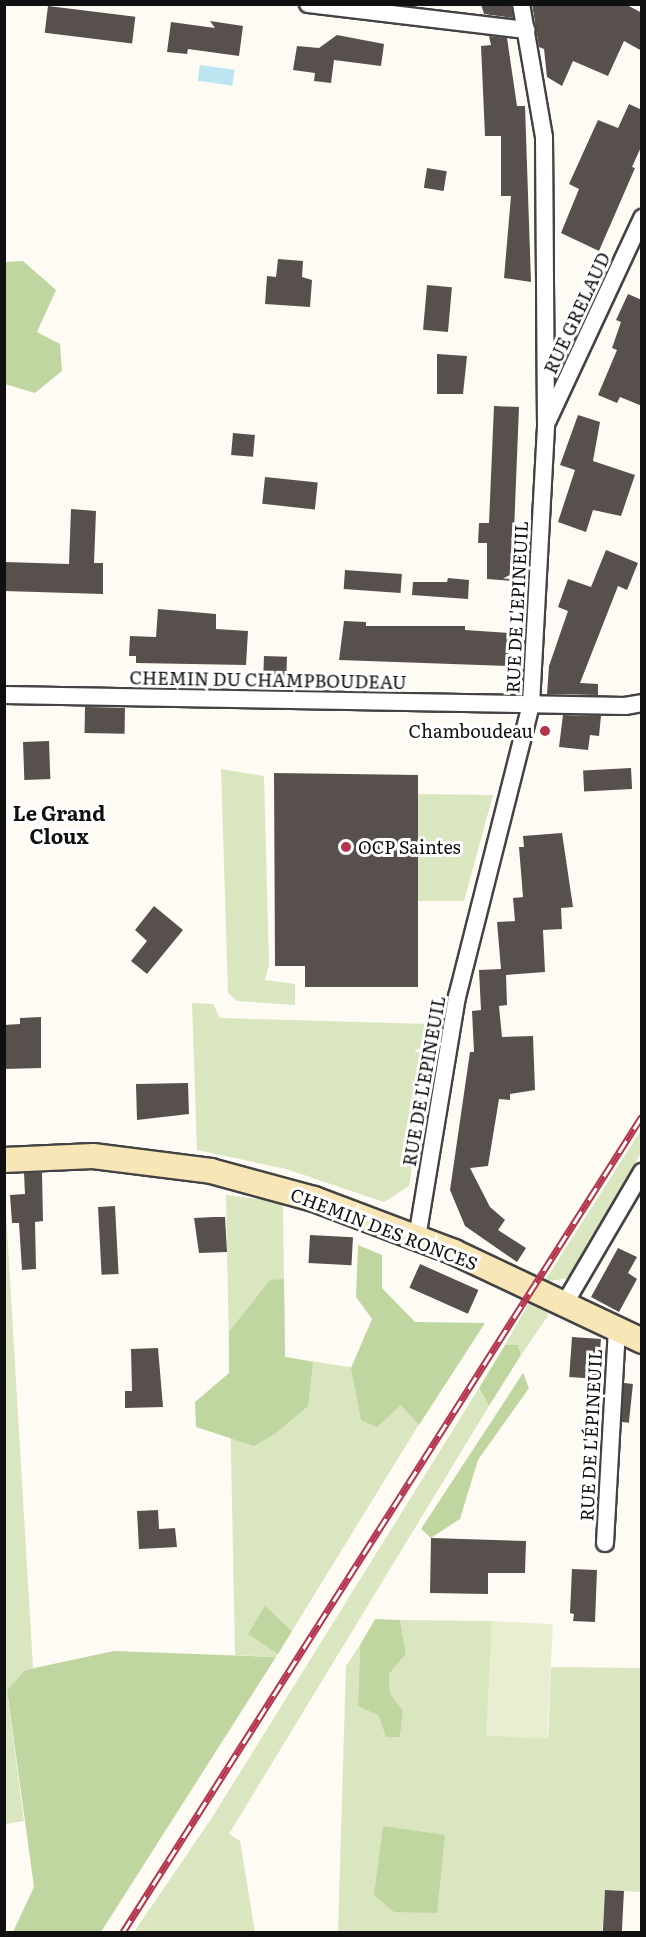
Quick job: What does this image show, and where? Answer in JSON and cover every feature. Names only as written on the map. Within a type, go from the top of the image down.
[{"type":"street","points":[[308,4],[526,30]]},
{"type":"street","name":"RUE DE L'EPINEUIL","points":[[417,1238],[458,998],[531,704],[546,424],[544,137],[521,4]]},
{"type":"street","name":"RUE GRELAUD","points":[[546,424],[640,228]]},
{"type":"street","name":"CHEMIN DU CHAMPBOUDEAU","points":[[4,695],[531,704],[642,703]]},
{"type":"street","name":"CHEMIN DES RONCES","points":[[4,1160],[93,1156],[211,1171],[314,1199],[417,1238],[565,1303],[642,1341]]},
{"type":"street","points":[[565,1303],[642,1172]]},
{"type":"street","name":"RUE DE L'ÉPINEUIL","points":[[605,1543],[617,1328]]},
{"type":"green space","points":[[23,261],[56,290],[37,332],[60,344],[62,371],[35,393],[5,384],[5,262]]},
{"type":"green space","points":[[221,769],[264,776],[269,965],[265,980],[295,984],[295,1005],[237,1001],[228,993]]},
{"type":"green space","points":[[418,794],[493,795],[464,901],[418,901]]},
{"type":"green space","points":[[192,1003],[213,1004],[220,1018],[429,1024],[433,1036],[409,1186],[384,1202],[286,1169],[197,1150]]},
{"type":"green space","points":[[641,1130],[641,1153],[568,1278],[544,1282]]},
{"type":"green space","points":[[4,1178],[33,1668],[25,1670],[7,1691],[24,1821],[5,1824]]},
{"type":"green space","points":[[226,1195],[283,1202],[285,1357],[445,1382],[276,1657],[235,1655]]},
{"type":"green space","points":[[358,1245],[382,1255],[382,1288],[415,1322],[485,1323],[419,1425],[401,1405],[377,1427],[361,1420],[351,1368],[372,1319],[356,1297]]},
{"type":"green space","points":[[284,1279],[285,1357],[313,1362],[308,1406],[276,1433],[254,1446],[196,1427],[195,1402],[229,1373],[229,1332],[270,1280]]},
{"type":"green space","points":[[534,1302],[547,1310],[548,1316],[521,1355],[518,1345],[505,1345],[529,1303]]},
{"type":"green space","points":[[505,1345],[518,1345],[521,1355],[489,1406],[479,1388]]},
{"type":"green space","points":[[523,1373],[529,1388],[478,1460],[460,1519],[431,1538],[421,1529]]},
{"type":"green space","points":[[479,1388],[489,1406],[229,1834],[240,1841],[255,1932],[134,1932],[213,1816]]},
{"type":"green space","points":[[265,1606],[292,1631],[278,1654],[248,1634]]},
{"type":"green space","points":[[375,1619],[400,1620],[406,1654],[389,1674],[390,1693],[403,1711],[400,1737],[386,1737],[379,1716],[358,1706],[360,1645]]},
{"type":"green space","points":[[400,1620],[492,1621],[489,1735],[548,1737],[551,1667],[641,1668],[641,1892],[605,1890],[602,1932],[338,1932],[346,1666],[360,1645],[358,1706],[379,1716],[400,1737],[403,1711],[390,1693],[389,1674],[406,1654]]},
{"type":"green space","points":[[492,1621],[553,1624],[547,1739],[486,1736]]},
{"type":"green space","points":[[114,1651],[276,1657],[101,1932],[13,1932],[34,1887],[7,1690],[25,1670]]},
{"type":"green space","points":[[383,1826],[445,1835],[437,1913],[394,1912],[374,1895]]},
{"type":"water","points":[[200,65],[235,70],[232,86],[198,81]]},
{"type":"building","points":[[481,4],[511,4],[513,18],[484,14]]},
{"type":"building","points":[[532,4],[625,4],[642,13],[642,51],[624,41],[608,76],[573,61],[562,86],[547,77],[544,49],[539,47]]},
{"type":"building","points":[[48,6],[135,17],[132,44],[45,33]]},
{"type":"building","points":[[210,21],[243,26],[239,56],[188,49],[187,54],[167,52],[171,22],[215,28]]},
{"type":"building","points":[[337,35],[384,44],[381,66],[334,60],[331,83],[314,81],[315,73],[293,70],[297,46],[319,48]]},
{"type":"building","points":[[489,36],[507,38],[517,106],[525,106],[531,282],[504,278],[511,196],[501,196],[501,136],[485,136],[481,46],[491,45]]},
{"type":"building","points":[[629,104],[642,110],[642,145],[632,167],[635,168],[599,251],[561,233],[579,189],[569,184],[598,120],[618,128]]},
{"type":"building","points":[[427,168],[447,171],[444,191],[424,188]]},
{"type":"building","points":[[278,259],[303,261],[302,277],[312,280],[310,307],[265,304],[267,276],[276,277]]},
{"type":"building","points":[[427,285],[452,287],[448,332],[423,330]]},
{"type":"building","points":[[628,294],[642,300],[642,406],[620,397],[617,403],[598,395],[617,350],[612,348],[621,322],[616,320]]},
{"type":"building","points":[[437,354],[467,356],[463,394],[437,394]]},
{"type":"building","points":[[494,406],[519,407],[512,581],[487,579],[487,543],[478,543],[479,523],[489,523]]},
{"type":"building","points":[[578,415],[600,422],[593,461],[635,475],[621,516],[593,510],[586,532],[558,522],[575,470],[560,465]]},
{"type":"building","points":[[233,433],[255,435],[253,457],[231,455]]},
{"type":"building","points":[[265,477],[318,483],[315,509],[262,504]]},
{"type":"building","points":[[71,509],[96,511],[94,563],[103,563],[103,594],[4,591],[5,562],[69,564]]},
{"type":"building","points":[[606,550],[638,563],[627,590],[618,586],[580,683],[598,684],[598,695],[547,694],[549,666],[568,611],[558,607],[568,579],[591,587]]},
{"type":"building","points":[[345,570],[402,574],[401,593],[344,589]]},
{"type":"building","points":[[448,578],[469,580],[468,599],[412,595],[413,582],[447,582]]},
{"type":"building","points":[[158,609],[216,614],[216,629],[248,631],[246,665],[136,663],[136,656],[129,656],[130,636],[156,637]]},
{"type":"building","points":[[344,621],[366,622],[366,626],[465,626],[465,630],[510,633],[508,666],[339,660]]},
{"type":"building","points":[[264,656],[287,657],[286,677],[263,676]]},
{"type":"building","points":[[85,707],[125,708],[125,734],[85,733]]},
{"type":"building","points":[[563,715],[601,716],[599,736],[590,735],[588,750],[559,747]]},
{"type":"building","points":[[49,741],[50,779],[24,780],[23,742]]},
{"type":"building","points":[[631,768],[632,789],[584,791],[583,771]]},
{"type":"building","name":"OCP Saintes","points":[[274,773],[418,775],[418,987],[305,987],[305,966],[275,966]]},
{"type":"building","points":[[562,833],[573,907],[561,908],[562,929],[543,930],[545,972],[506,975],[507,1005],[499,1006],[502,1037],[533,1036],[535,1090],[510,1094],[510,1100],[499,1099],[488,1166],[470,1168],[490,1207],[505,1220],[498,1230],[526,1248],[517,1262],[465,1226],[450,1190],[470,1052],[474,1052],[472,1011],[481,1010],[479,970],[501,969],[497,922],[515,921],[513,898],[523,897],[519,847],[524,847],[523,836]]},
{"type":"building","points":[[154,906],[183,930],[147,974],[131,961],[147,941],[135,930]]},
{"type":"building","points":[[41,1017],[41,1068],[4,1069],[4,1025],[20,1024],[20,1018]]},
{"type":"building","points":[[188,1083],[189,1114],[137,1120],[136,1084]]},
{"type":"building","points":[[24,1173],[42,1173],[43,1221],[35,1222],[36,1269],[22,1270],[19,1223],[12,1223],[10,1195],[25,1194]]},
{"type":"building","points":[[115,1206],[119,1274],[102,1275],[98,1207]]},
{"type":"building","points":[[225,1217],[227,1252],[199,1253],[194,1218]]},
{"type":"building","points":[[310,1235],[353,1237],[351,1265],[309,1263]]},
{"type":"building","points":[[618,1248],[637,1257],[628,1273],[637,1279],[619,1312],[591,1297]]},
{"type":"building","points":[[420,1264],[478,1290],[468,1314],[409,1288]]},
{"type":"building","points":[[572,1337],[601,1339],[598,1379],[569,1377]]},
{"type":"building","points":[[158,1348],[163,1407],[125,1408],[125,1391],[132,1391],[131,1349]]},
{"type":"building","points":[[597,1382],[603,1382],[601,1421],[594,1421]]},
{"type":"building","points":[[624,1383],[633,1384],[629,1423],[620,1422]]},
{"type":"building","points":[[158,1510],[159,1529],[175,1528],[177,1547],[139,1549],[137,1511]]},
{"type":"building","points":[[431,1538],[526,1541],[525,1573],[488,1573],[488,1594],[430,1593]]},
{"type":"building","points":[[572,1569],[597,1570],[595,1622],[573,1621],[574,1614],[570,1613]]},
{"type":"building","points":[[605,1890],[624,1891],[622,1932],[603,1932]]},
{"type":"railway","points":[[123,1932],[642,1116]]},
{"type":"place","name":"Chamboudeau","points":[[545,731]]},
{"type":"place","name":"OCP Saintes","points":[[346,847]]},
{"type":"district","name":"Le Grand Cloux","points":[[59,824]]}]
